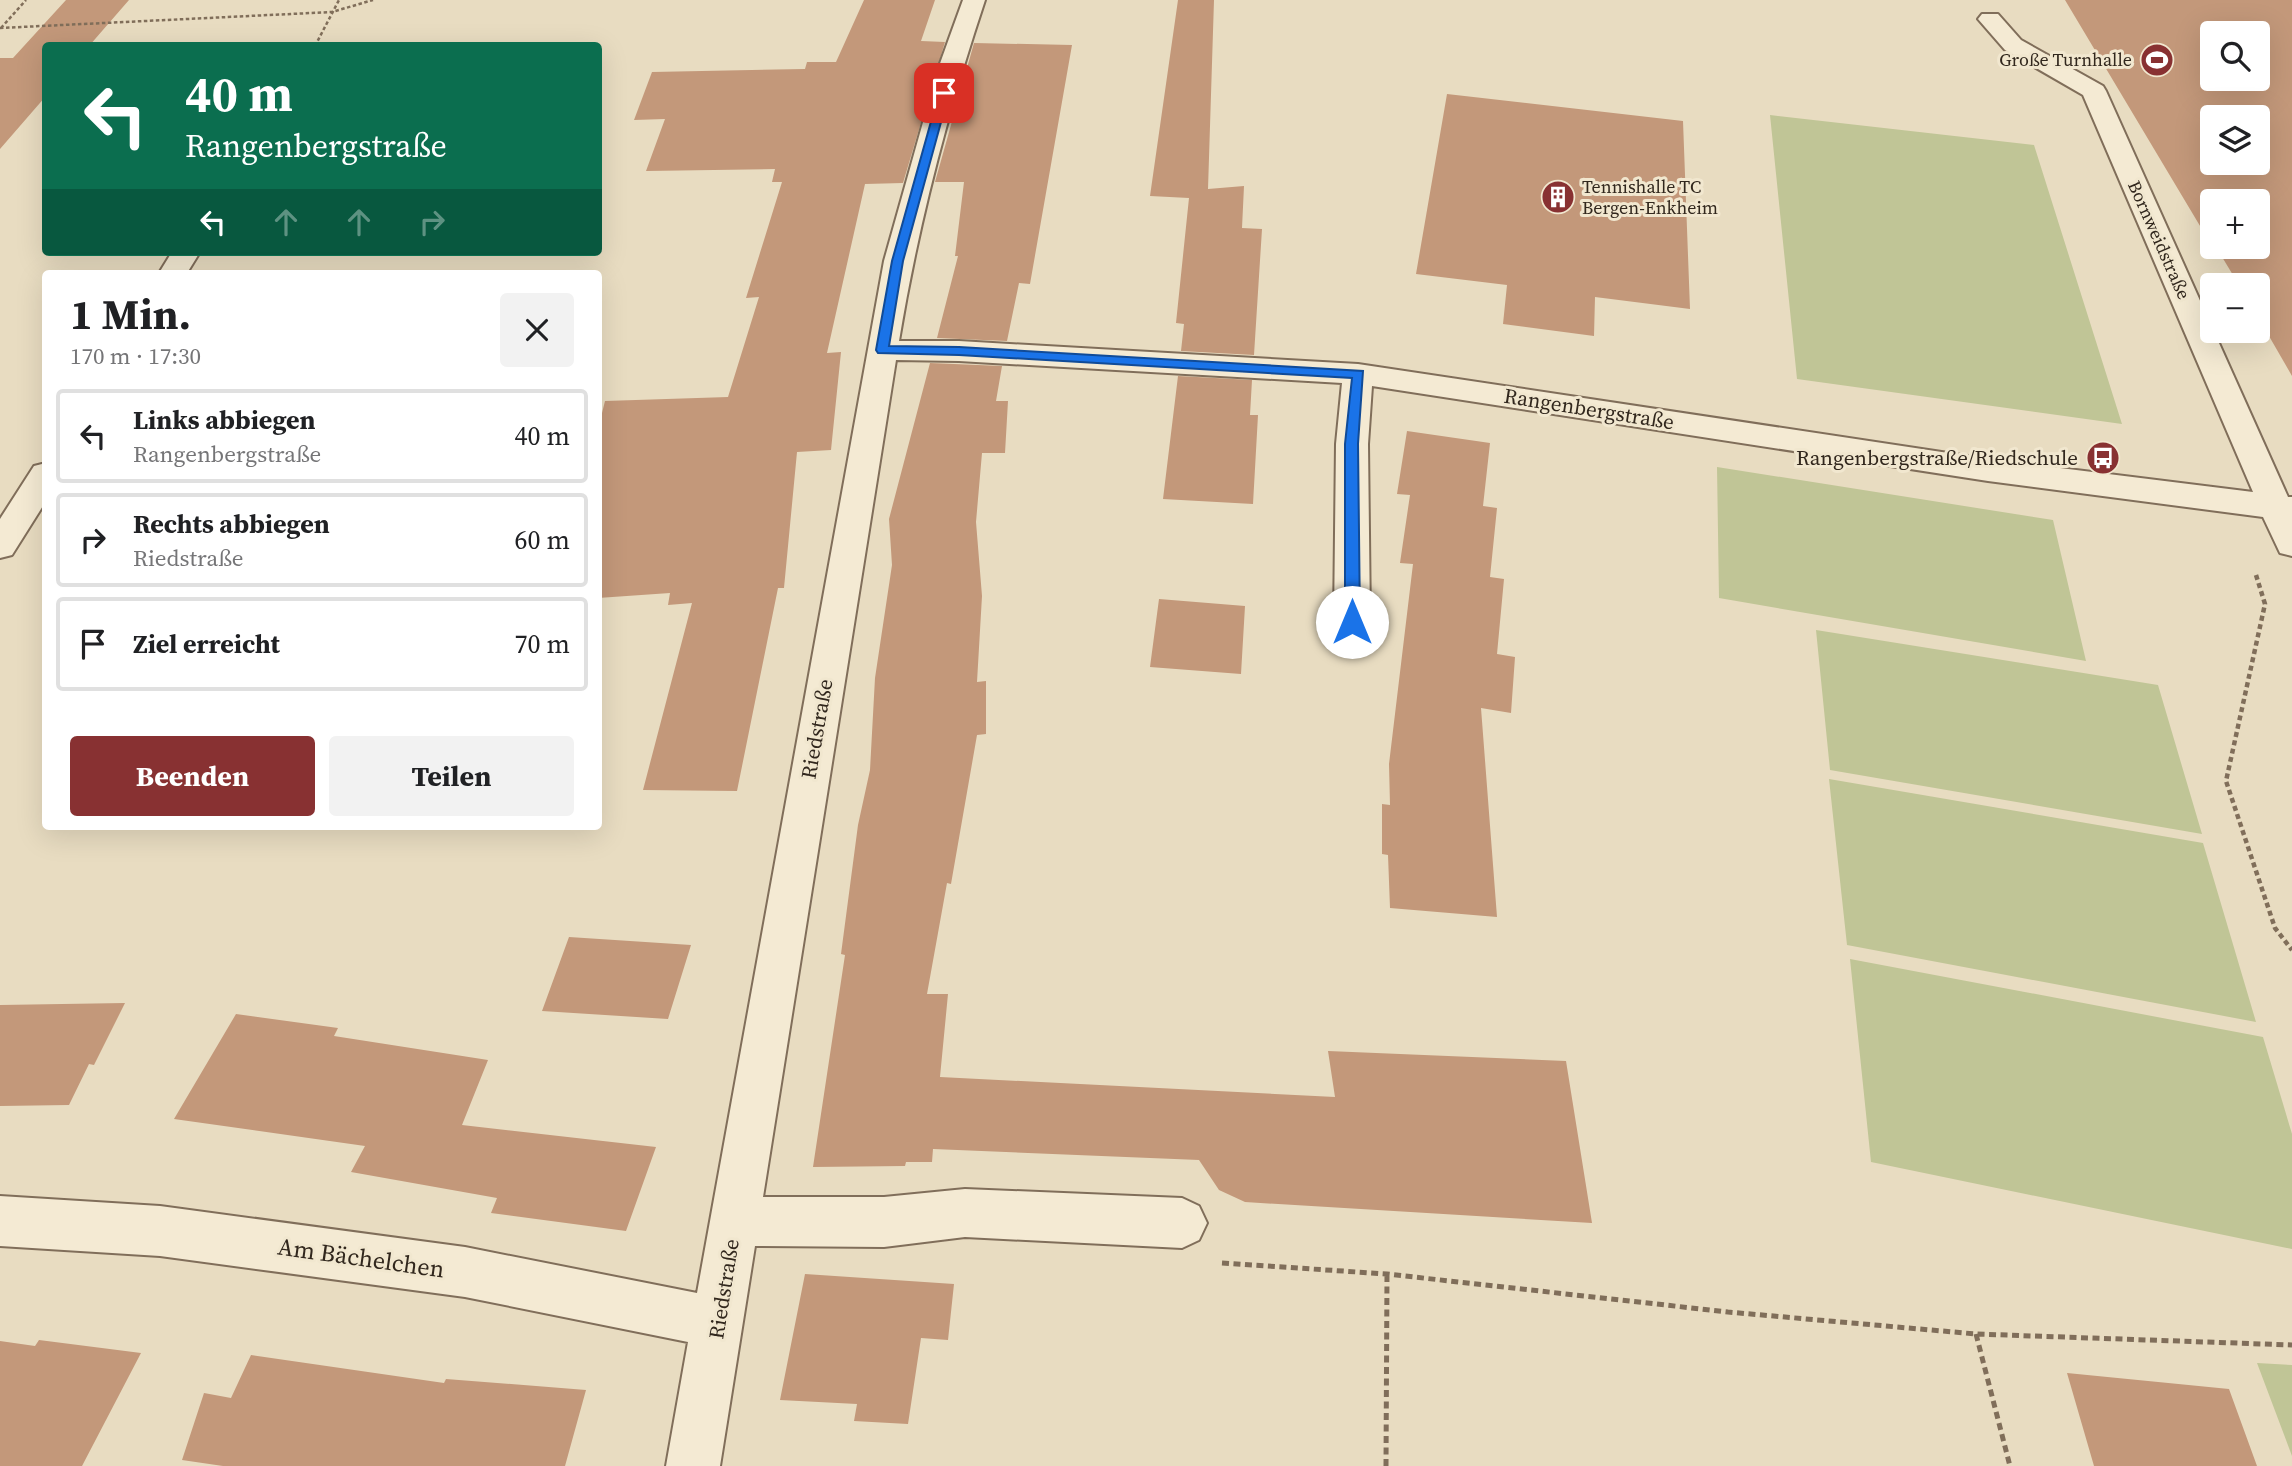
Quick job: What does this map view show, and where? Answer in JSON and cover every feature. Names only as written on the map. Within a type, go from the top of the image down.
[{"type":"street","name":"Riedstraße","points":[[693,1466],[898,261],[950,69],[974,0]]},
{"type":"street","name":"Bornweidstraße","points":[[1990,19],[2013,46],[2094,91],[2284,509],[2292,544]]},
{"type":"street","name":"Rangenbergstraße","points":[[882,350],[959,351],[1358,374],[1987,470],[2284,509]]},
{"type":"street","points":[[1352,622],[1352,444],[1358,374]]},
{"type":"street","points":[[0,546],[42,480]]},
{"type":"street","points":[[735,1221],[884,1222],[965,1213],[1182,1223]]},
{"type":"street","name":"Am Bächelchen","points":[[0,1221],[160,1231],[465,1272],[719,1322]]},
{"type":"path","points":[[0,28],[26,0]]},
{"type":"path","points":[[317,42],[339,0]]},
{"type":"path","points":[[0,28],[332,12],[373,0]]},
{"type":"path","points":[[2233,502],[2265,604],[2226,781],[2275,928],[2292,950]]},
{"type":"path","points":[[1210,1262],[1387,1274],[1728,1312],[1976,1334],[2292,1345]]},
{"type":"path","points":[[1386,1466],[1387,1274]]},
{"type":"path","points":[[1976,1334],[2010,1466]]},
{"type":"green space","points":[[1770,115],[2034,145],[2122,424],[1797,379]]},
{"type":"green space","points":[[1717,467],[2053,520],[2086,661],[1719,598]]},
{"type":"green space","points":[[1816,630],[2158,685],[2202,834],[1830,770]]},
{"type":"green space","points":[[1829,779],[2203,843],[2256,1022],[1847,945]]},
{"type":"green space","points":[[1850,959],[2263,1037],[2292,1134],[2292,1249],[1871,1162]]},
{"type":"green space","points":[[2257,1363],[2292,1365],[2292,1456]]},
{"type":"building","points":[[66,0],[129,0],[92,42],[42,42],[42,101],[0,149],[0,58],[13,58]]},
{"type":"building","points":[[864,0],[935,0],[921,41],[945,42],[903,183],[865,184],[827,353],[841,352],[831,450],[797,452],[784,588],[778,588],[737,791],[643,790],[692,603],[668,605],[670,593],[602,598],[602,413],[605,401],[728,397],[759,297],[746,298],[782,182],[772,182],[775,169],[646,171],[665,119],[634,120],[652,72],[805,69],[807,62],[836,62]]},
{"type":"building","points":[[1178,0],[1214,0],[1208,189],[1244,186],[1242,228],[1262,229],[1254,355],[1181,351],[1184,324],[1176,323],[1189,198],[1150,196]]},
{"type":"building","points":[[2065,0],[2292,0],[2292,376],[2270,338],[2270,273],[2232,273],[2223,259],[2270,259],[2270,189],[2200,189],[2200,226]]},
{"type":"building","points":[[974,43],[1072,45],[1030,284],[1019,283],[1007,341],[937,338],[958,256],[955,256],[964,182],[935,182]]},
{"type":"building","name":"Tennishalle TC Bergen-Enkheim","points":[[1447,94],[1683,121],[1690,309],[1595,297],[1594,336],[1503,324],[1507,285],[1416,274]]},
{"type":"building","points":[[930,363],[1002,366],[996,401],[1008,401],[1005,453],[982,453],[976,522],[982,596],[977,682],[986,681],[986,734],[977,735],[951,884],[947,883],[927,994],[948,994],[940,1077],[1335,1097],[1328,1051],[1566,1061],[1592,1223],[1245,1202],[1219,1190],[1199,1160],[933,1149],[932,1162],[906,1162],[905,1166],[813,1167],[845,955],[841,954],[858,825],[870,770],[875,678],[892,565],[889,519]]},
{"type":"building","points":[[1178,376],[1252,380],[1250,415],[1258,415],[1253,504],[1163,499]]},
{"type":"building","points":[[1407,431],[1490,443],[1483,506],[1497,508],[1490,577],[1504,579],[1497,654],[1515,657],[1511,713],[1481,708],[1497,917],[1390,908],[1388,855],[1382,854],[1382,804],[1390,805],[1389,764],[1413,564],[1400,563],[1410,495],[1397,494]]},
{"type":"building","points":[[1159,599],[1245,606],[1241,674],[1150,667]]},
{"type":"building","points":[[569,937],[691,945],[668,1019],[542,1011]]},
{"type":"building","points":[[125,1003],[94,1065],[89,1064],[69,1105],[0,1106],[0,1005]]},
{"type":"building","points":[[236,1014],[338,1028],[334,1036],[488,1060],[462,1125],[656,1147],[626,1231],[491,1213],[497,1198],[351,1172],[365,1146],[174,1119]]},
{"type":"building","points":[[805,1274],[954,1284],[948,1340],[921,1338],[908,1424],[854,1421],[857,1404],[780,1400]]},
{"type":"building","points":[[39,1340],[141,1353],[82,1466],[0,1466],[0,1341],[35,1346]]},
{"type":"building","points":[[251,1355],[444,1383],[446,1379],[586,1390],[565,1466],[223,1466],[182,1460],[204,1393],[231,1398]]},
{"type":"building","points":[[2067,1373],[2229,1389],[2257,1466],[2094,1466]]},
{"type":"place","name":"Große Turnhalle","points":[[2157,60]]},
{"type":"place","name":"Tennishalle TC Bergen-Enkheim","points":[[1558,197]]},
{"type":"place","name":"Rangenbergstraße/Riedschule","points":[[2103,458]]},
{"type":"route","points":[[944,93],[898,261],[882,350],[959,351],[1358,374],[1352,444],[1352,622]]}]
